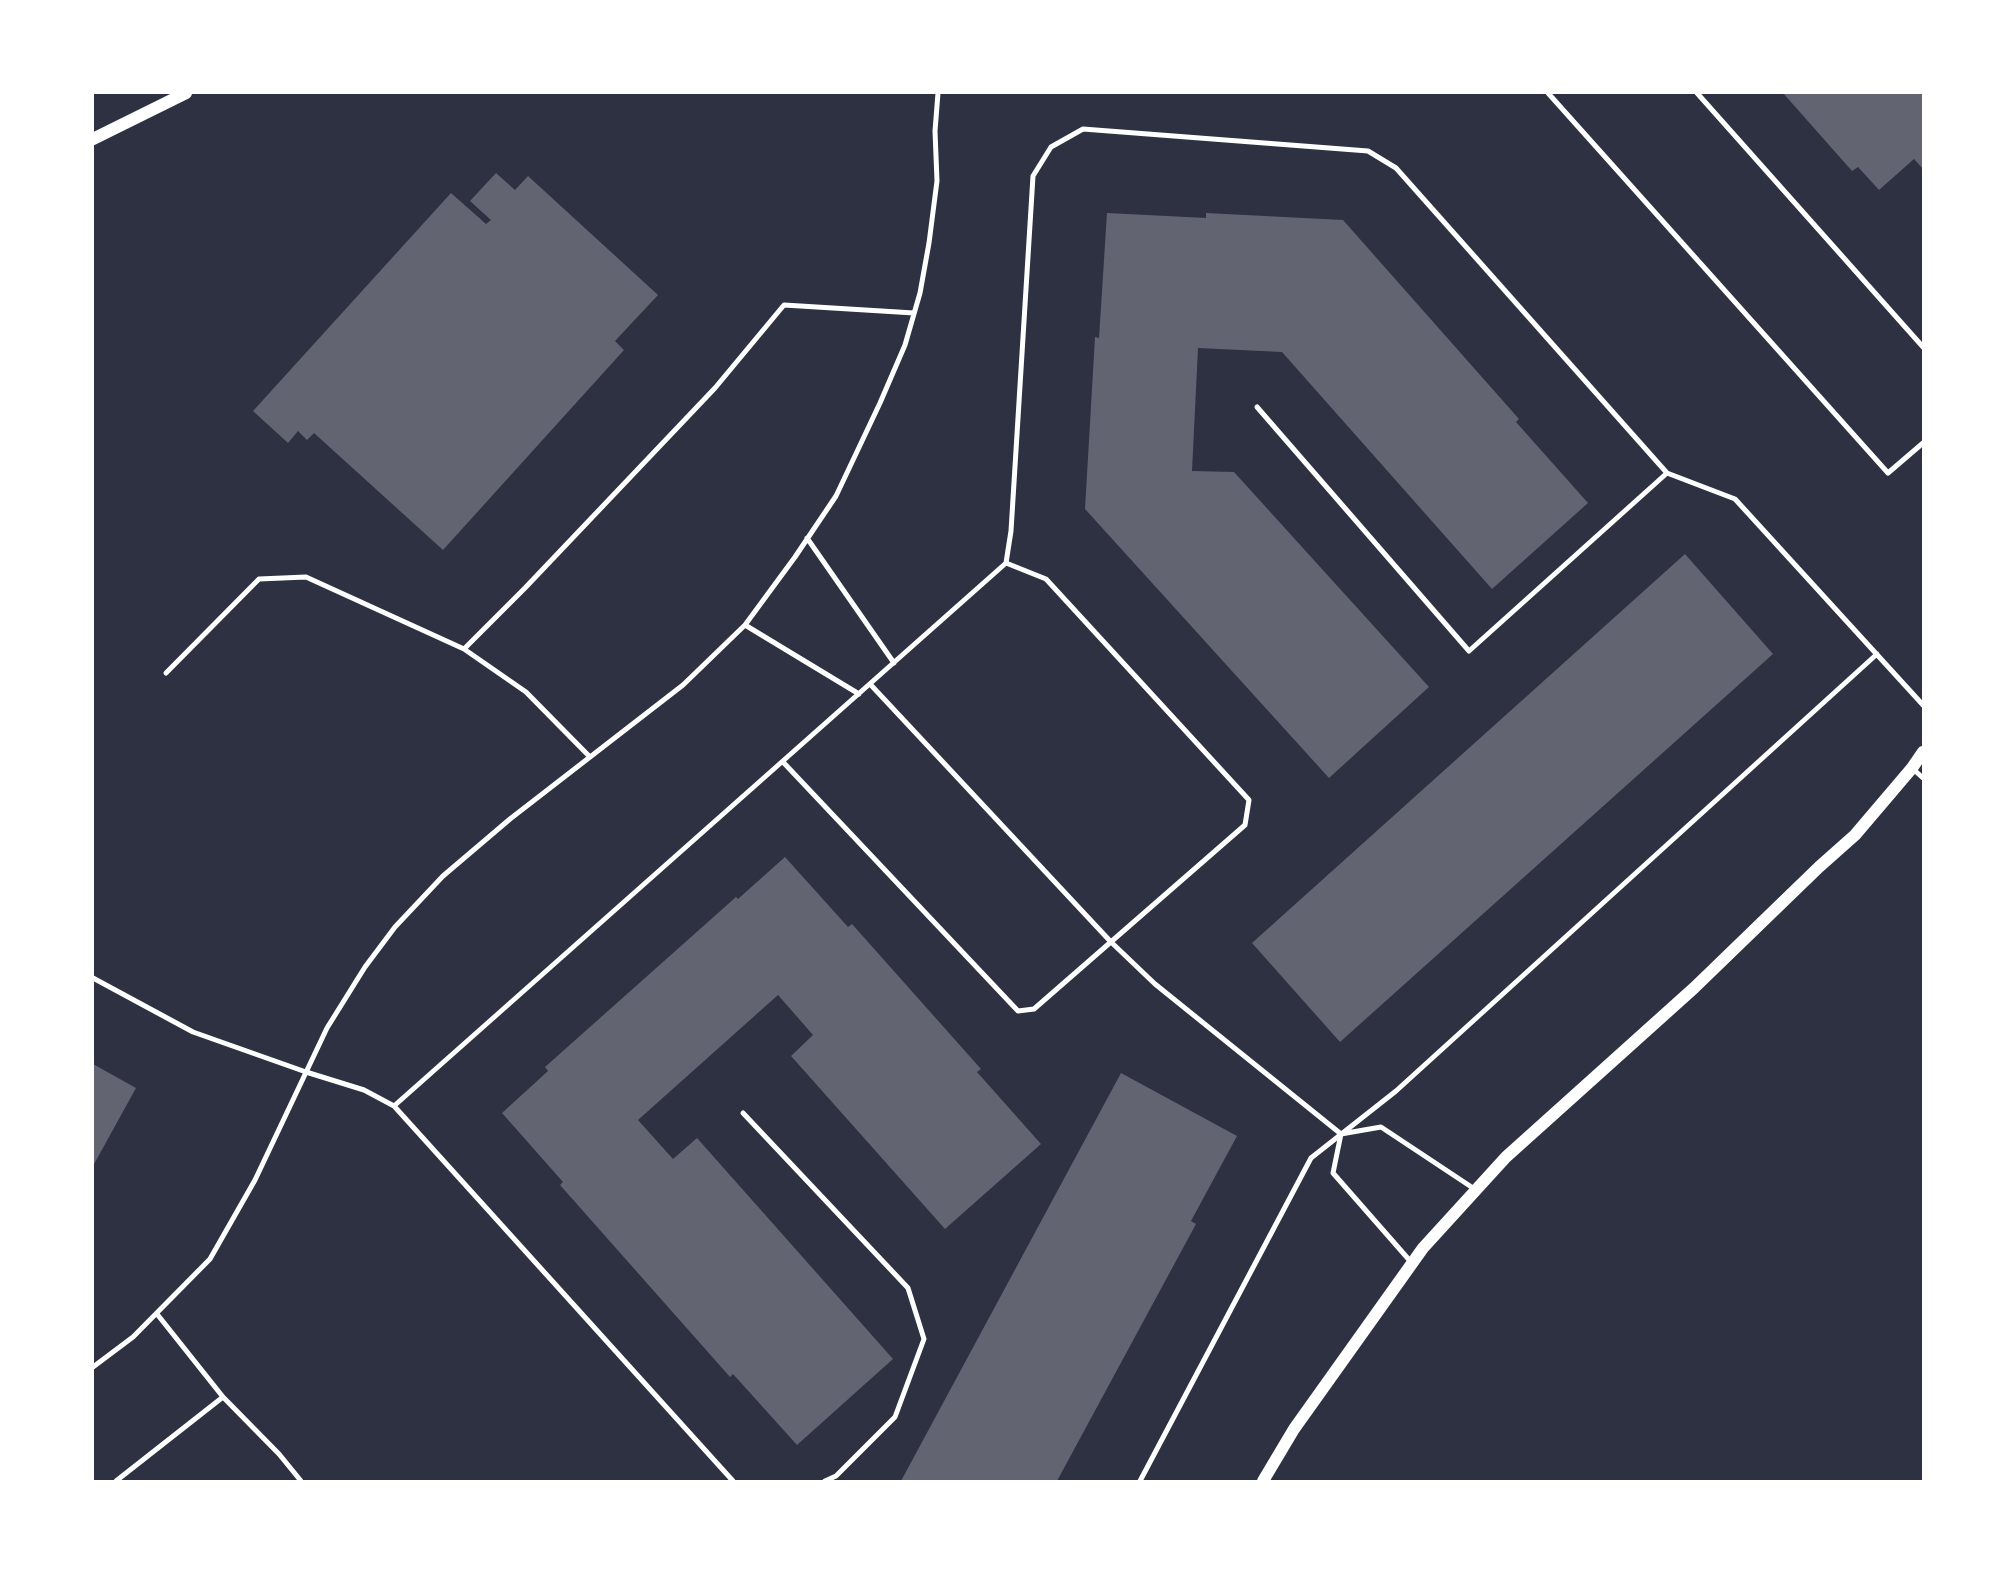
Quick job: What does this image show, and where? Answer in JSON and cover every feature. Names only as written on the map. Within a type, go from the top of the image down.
[{"type":"street","points":[[93,139],[187,93]]},
{"type":"street","points":[[1263,1481],[1294,1429],[1423,1248],[1506,1157],[1694,988],[1856,835],[1923,751]]},
{"type":"lane","points":[[93,1367],[133,1337],[210,1259],[255,1180],[333,1018],[365,967],[395,927],[443,876],[510,819],[683,685],[745,625],[836,496],[905,345],[920,293],[937,181],[935,131],[938,93]]},
{"type":"lane","points":[[1548,93],[1888,473],[1923,443]]},
{"type":"lane","points":[[1697,93],[1923,347]]},
{"type":"lane","points":[[394,1106],[1006,563],[1011,531],[1033,176],[1051,147],[1083,130],[1368,150],[1396,168],[1667,473],[1735,499],[1923,705]]},
{"type":"lane","points":[[464,649],[715,388],[784,305],[914,313]]},
{"type":"lane","points":[[1257,407],[1468,651],[1667,473]]},
{"type":"lane","points":[[807,538],[894,663]]},
{"type":"lane","points":[[783,762],[1017,1011],[1034,1009],[1245,825],[1249,800],[1046,579],[1006,563]]},
{"type":"lane","points":[[166,673],[259,579],[306,576],[464,649],[526,692],[590,757]]},
{"type":"lane","points":[[745,625],[859,694]]},
{"type":"lane","points":[[1140,1481],[1311,1158],[1396,1091],[1877,654]]},
{"type":"lane","points":[[870,684],[1111,942],[1155,984],[1341,1134],[1381,1127],[1476,1190]]},
{"type":"lane","points":[[1912,768],[1923,778]]},
{"type":"lane","points":[[93,978],[192,1032],[364,1090],[394,1106],[733,1481]]},
{"type":"lane","points":[[743,1112],[908,1288],[924,1339],[895,1417],[836,1476],[825,1481]]},
{"type":"lane","points":[[1341,1134],[1333,1173],[1413,1264]]},
{"type":"lane","points":[[157,1314],[223,1397],[279,1454],[301,1481]]},
{"type":"lane","points":[[116,1481],[223,1397]]},
{"type":"building","points":[[1783,93],[1923,93],[1923,169],[1914,159],[1879,190],[1858,167],[1852,171]]},
{"type":"building","points":[[496,173],[515,190],[528,176],[658,295],[615,341],[624,350],[443,550],[314,433],[307,440],[298,431],[288,443],[253,411],[451,193],[486,224],[491,220],[470,201]]},
{"type":"building","points":[[1107,213],[1206,218],[1206,213],[1343,220],[1519,419],[1516,422],[1588,503],[1492,589],[1282,352],[1198,348],[1192,471],[1234,472],[1429,687],[1329,778],[1085,509],[1095,337],[1099,338]]},
{"type":"building","points":[[1685,554],[1773,654],[1340,1042],[1252,943]]},
{"type":"building","points":[[785,857],[848,927],[852,924],[981,1069],[977,1072],[1041,1144],[945,1229],[791,1056],[813,1035],[778,995],[638,1120],[673,1159],[697,1138],[893,1359],[797,1445],[733,1374],[730,1377],[560,1185],[563,1182],[502,1113],[548,1071],[545,1067],[736,897],[738,899]]},
{"type":"building","points":[[93,1064],[136,1088],[93,1166]]},
{"type":"building","points":[[1121,1073],[1237,1136],[1191,1221],[1196,1224],[1057,1481],[901,1481]]}]
